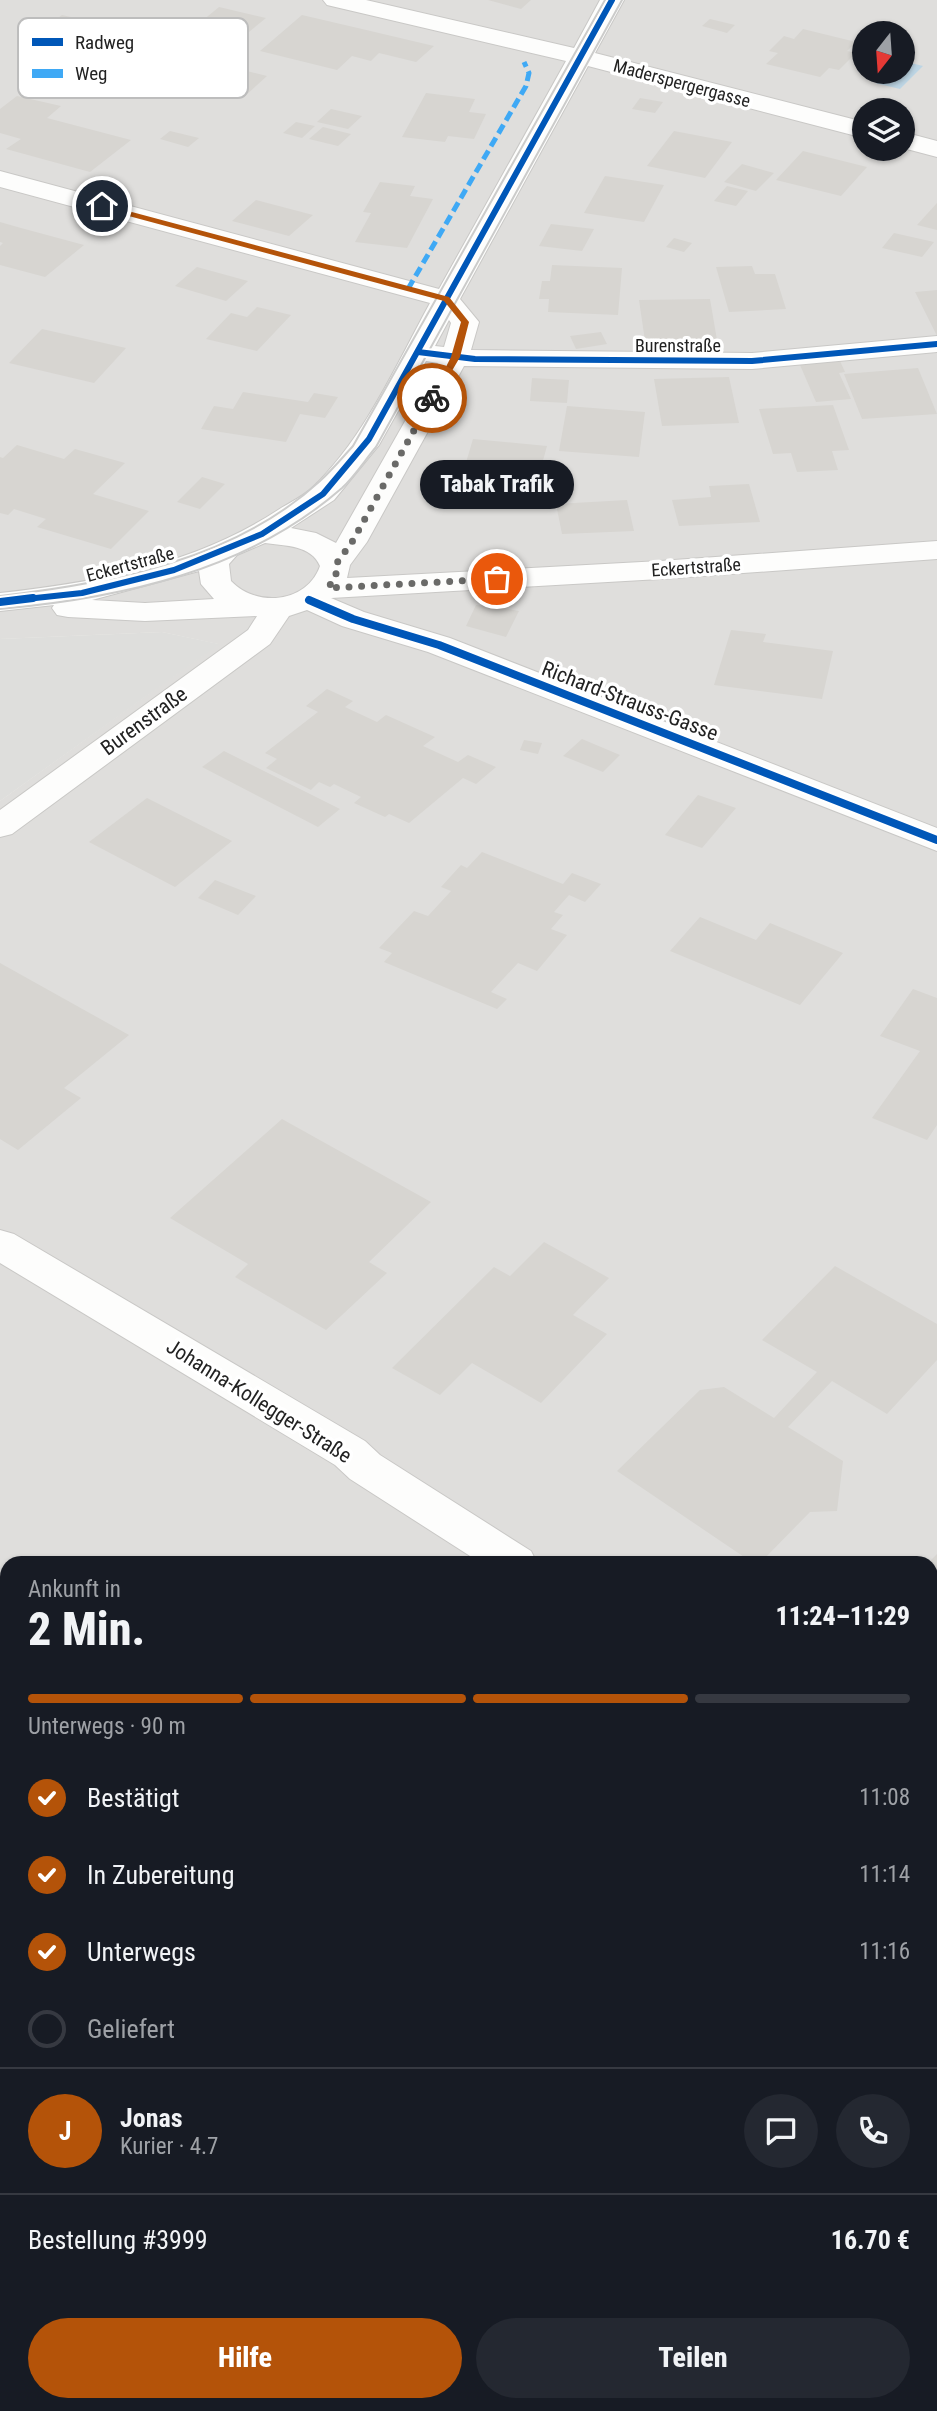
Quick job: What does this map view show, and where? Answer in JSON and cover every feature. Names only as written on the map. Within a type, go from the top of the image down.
[{"type":"street","name":"Maderspergergasse","points":[[335,0],[580,57],[852,127]]},
{"type":"street","points":[[262,534],[323,494],[369,439],[612,0]]},
{"type":"street","points":[[915,143],[937,149]]},
{"type":"street","points":[[0,178],[446,299]]},
{"type":"street","name":"Burenstraße","points":[[0,826],[259,637],[352,542],[455,357],[465,322],[446,299]]},
{"type":"street","name":"Burenstraße","points":[[418,352],[455,357],[593,361],[752,361],[937,345]]},
{"type":"street","points":[[225,550],[214,563],[216,584],[233,598],[302,593],[328,550],[309,540],[262,534]]},
{"type":"street","name":"Eckertstraße","points":[[0,603],[82,593],[174,570],[262,534]]},
{"type":"street","name":"Eckertstraße","points":[[0,603],[145,612],[302,593],[937,550]]},
{"type":"street","name":"Richard-Strauss-Gasse","points":[[302,593],[353,620],[429,641],[937,840]]},
{"type":"street","name":"Johanna-Kollegger-Straße","points":[[0,1244],[350,1453],[365,1467],[505,1556]]},
{"type":"shaded area","points":[[0,0],[937,0],[937,1556],[0,1556],[0,801],[218,644],[162,632],[0,639]]},
{"type":"shaded area","points":[[162,632],[219,644],[0,801],[0,639]]},
{"type":"water","points":[[915,64],[923,66],[915,74]]},
{"type":"water","points":[[879,84],[905,84],[900,89]]},
{"type":"building","points":[[488,0],[531,0],[521,9]]},
{"type":"building","points":[[219,7],[266,18],[248,33],[248,18],[206,18]]},
{"type":"building","points":[[302,15],[434,46],[416,62],[379,53],[371,61],[352,56],[337,70],[260,51]]},
{"type":"building","points":[[710,19],[735,25],[727,33],[702,26]]},
{"type":"building","points":[[803,29],[852,41],[852,46],[847,51],[852,52],[852,57],[839,70],[829,68],[820,77],[766,64],[778,53],[769,51],[784,36],[794,39]]},
{"type":"building","points":[[248,71],[267,76],[248,93]]},
{"type":"building","points":[[426,93],[475,99],[469,112],[486,114],[474,139],[448,136],[445,142],[402,137]]},
{"type":"building","points":[[17,96],[61,106],[47,118],[131,140],[90,172],[6,149],[21,139],[0,133],[0,109]]},
{"type":"building","points":[[640,98],[663,102],[655,113],[632,109]]},
{"type":"building","points":[[331,109],[362,116],[348,129],[317,122]]},
{"type":"building","points":[[296,122],[315,126],[302,138],[283,133]]},
{"type":"building","points":[[323,127],[351,134],[338,146],[309,139]]},
{"type":"building","points":[[170,131],[199,138],[188,147],[160,139]]},
{"type":"building","points":[[674,131],[732,142],[705,178],[647,166]]},
{"type":"building","points":[[803,151],[867,167],[841,196],[776,180]]},
{"type":"building","points":[[742,164],[774,173],[756,191],[724,182]]},
{"type":"building","points":[[605,176],[664,185],[644,222],[584,213]]},
{"type":"building","points":[[380,182],[415,186],[410,196],[433,199],[407,248],[355,242],[371,213],[363,212]]},
{"type":"building","points":[[727,186],[748,191],[736,206],[714,201]]},
{"type":"building","points":[[256,200],[313,215],[289,236],[232,221]]},
{"type":"building","points":[[937,203],[937,230],[917,225]]},
{"type":"building","points":[[0,222],[84,245],[45,277],[0,265],[0,246],[3,243],[0,242]]},
{"type":"building","points":[[551,224],[594,229],[582,251],[539,246]]},
{"type":"building","points":[[894,233],[934,242],[922,257],[882,248]]},
{"type":"building","points":[[674,238],[692,243],[684,252],[666,247]]},
{"type":"building","points":[[552,265],[622,268],[618,315],[548,312],[549,299],[539,299],[542,281],[550,281]]},
{"type":"building","points":[[752,266],[755,274],[775,274],[786,309],[729,312],[716,267]]},
{"type":"building","points":[[197,267],[248,281],[226,301],[175,286]]},
{"type":"building","points":[[937,290],[937,336],[915,292]]},
{"type":"building","points":[[710,299],[717,340],[645,341],[639,300]]},
{"type":"building","points":[[257,307],[291,315],[257,351],[206,339],[231,313],[247,317]]},
{"type":"building","points":[[42,329],[126,348],[94,383],[9,363]]},
{"type":"building","points":[[601,332],[607,344],[576,349],[570,336]]},
{"type":"building","points":[[840,361],[845,372],[839,373],[851,399],[816,402],[800,365]]},
{"type":"building","points":[[918,368],[937,414],[862,419],[844,374]]},
{"type":"building","points":[[729,377],[739,423],[662,426],[654,379]]},
{"type":"building","points":[[532,378],[569,380],[567,403],[530,401]]},
{"type":"building","points":[[243,392],[308,402],[314,393],[338,397],[325,418],[300,414],[286,442],[201,429],[214,406],[233,409]]},
{"type":"building","points":[[833,405],[849,450],[832,451],[838,470],[797,472],[791,453],[773,454],[759,409]]},
{"type":"building","points":[[567,406],[645,412],[639,457],[559,451]]},
{"type":"building","points":[[473,439],[547,446],[534,493],[459,486]]},
{"type":"building","points":[[17,445],[64,459],[75,449],[125,463],[93,494],[149,511],[111,549],[37,527],[46,519],[14,509],[8,515],[0,513],[0,457],[3,458]]},
{"type":"building","points":[[202,477],[225,484],[200,509],[177,502]]},
{"type":"building","points":[[749,484],[760,522],[679,526],[672,500],[711,497],[709,486]]},
{"type":"building","points":[[627,500],[634,531],[562,534],[556,504]]},
{"type":"building","points":[[476,605],[519,611],[506,637],[466,626]]},
{"type":"building","points":[[731,630],[766,634],[763,642],[833,651],[822,699],[714,685]]},
{"type":"building","points":[[327,689],[353,701],[345,707],[377,722],[386,715],[435,737],[423,746],[458,762],[468,755],[496,767],[476,784],[463,778],[409,823],[389,814],[385,817],[354,803],[361,797],[334,784],[330,787],[319,782],[311,790],[266,768],[277,759],[265,753],[318,712],[306,706]]},
{"type":"building","points":[[582,739],[620,755],[603,772],[563,756]]},
{"type":"building","points":[[524,740],[542,743],[538,754],[520,750]]},
{"type":"building","points":[[224,751],[340,809],[318,827],[202,767]]},
{"type":"building","points":[[698,795],[736,808],[702,848],[665,835]]},
{"type":"building","points":[[147,798],[232,841],[175,887],[89,842]]},
{"type":"building","points":[[482,852],[563,884],[572,873],[601,884],[585,902],[569,895],[554,912],[563,915],[551,929],[567,935],[537,971],[518,963],[491,992],[507,999],[497,1009],[384,962],[392,953],[379,948],[414,911],[428,916],[451,891],[441,887],[461,865],[467,868]]},
{"type":"building","points":[[215,880],[256,896],[238,915],[198,898]]},
{"type":"building","points":[[700,917],[756,940],[770,923],[843,953],[800,1005],[670,951]]},
{"type":"building","points":[[0,963],[129,1035],[64,1088],[81,1098],[18,1150],[0,1139]]},
{"type":"building","points":[[913,989],[937,998],[937,1125],[927,1140],[872,1118],[920,1051],[880,1036]]},
{"type":"building","points":[[282,1119],[431,1202],[369,1262],[387,1273],[326,1330],[235,1277],[248,1264],[170,1218]]},
{"type":"building","points":[[544,1242],[609,1278],[573,1315],[607,1334],[541,1403],[472,1363],[440,1395],[392,1368],[494,1267],[510,1276]]},
{"type":"building","points":[[835,1266],[937,1324],[937,1360],[887,1414],[832,1381],[788,1427],[843,1461],[837,1511],[810,1512],[767,1556],[743,1556],[617,1471],[700,1390],[724,1387],[774,1418],[817,1372],[762,1340]]},
{"type":"tram line","points":[[0,596],[128,575],[210,549],[286,508],[324,477],[353,446],[605,0]]},
{"type":"tram line","points":[[0,609],[92,597],[181,576],[266,540],[305,517],[342,488],[376,447],[622,0]]},
{"type":"marked path","points":[[408,289],[526,86],[529,73],[524,62]]},
{"type":"cycle path","points":[[0,602],[82,593],[174,570],[262,534],[323,494],[369,439],[612,0]]},
{"type":"cycle path","points":[[418,352],[475,359],[752,361],[937,344]]},
{"type":"cycle path","points":[[309,600],[353,619],[439,645],[937,840]]},
{"type":"way so far","points":[[432,398],[352,542],[336,564],[336,576],[328,588],[497,579]]},
{"type":"place","name":"Tabak Trafik","points":[[497,579]]},
{"type":"route","points":[[102,206],[446,299],[465,322],[455,357],[432,398]]}]
